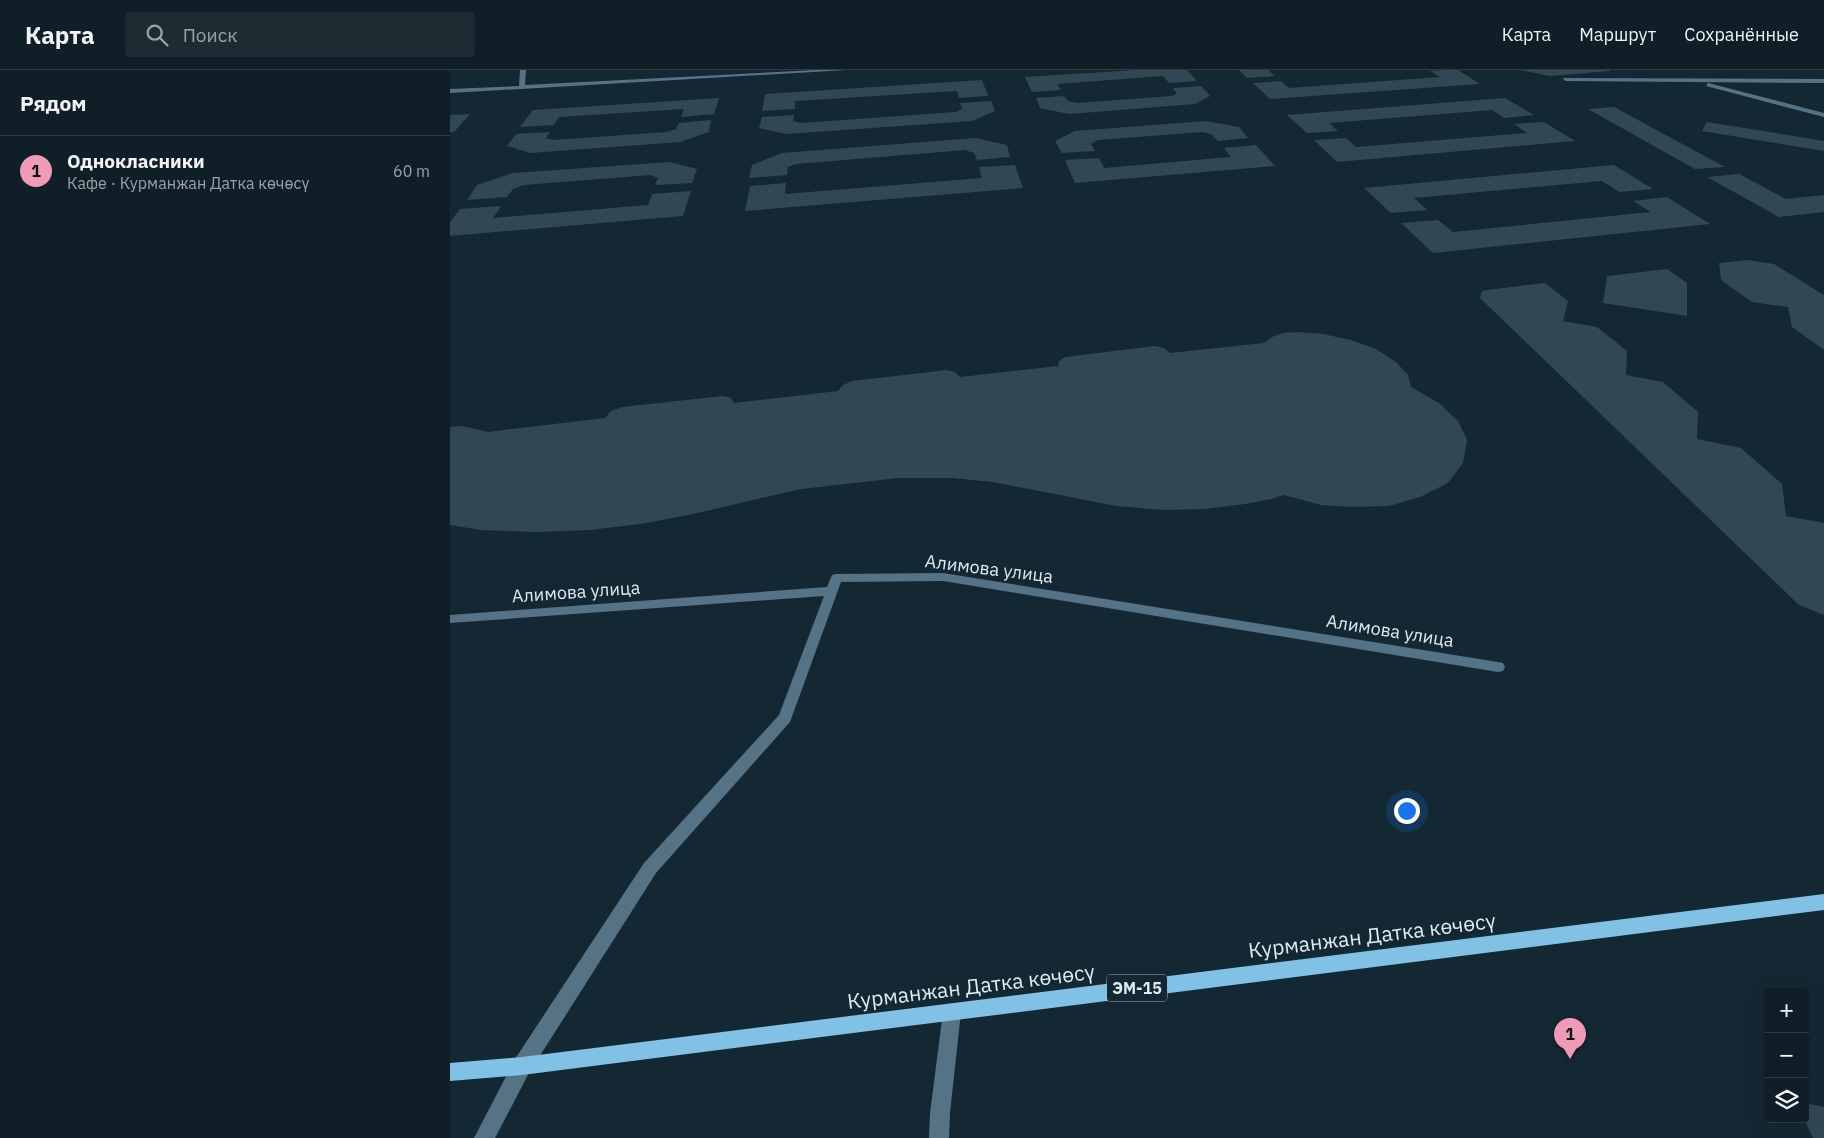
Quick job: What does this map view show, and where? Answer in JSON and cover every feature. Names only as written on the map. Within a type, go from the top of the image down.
[{"type":"main road","name":"Курманжан Датка көчөсү","points":[[450,1072],[522,1066],[1824,902]]},
{"type":"street","points":[[522,88],[523,70]]},
{"type":"street","points":[[450,91],[844,70]]},
{"type":"street","points":[[1565,79],[1824,81]]},
{"type":"street","points":[[1690,81],[1824,115]]},
{"type":"street","points":[[1800,81],[1824,87]]},
{"type":"street","name":"Алимова улица","points":[[450,619],[832,591],[836,578],[943,577],[1498,666]]},
{"type":"street","points":[[484,1138],[522,1066],[650,868],[785,718],[832,591]]},
{"type":"street","points":[[939,1138],[940,1113],[952,1012]]},
{"type":"building","points":[[1137,70],[1187,70],[1197,81],[1169,83],[1163,76],[1057,84],[1061,90],[1032,92],[1025,77]]},
{"type":"building","points":[[1239,70],[1268,70],[1275,76],[1247,78]]},
{"type":"building","points":[[1458,70],[1480,84],[1270,99],[1253,83],[1281,81],[1289,88],[1440,77],[1430,71]]},
{"type":"building","points":[[1520,70],[1610,70],[1610,71],[1550,76]]},
{"type":"building","points":[[982,80],[988,96],[959,98],[957,91],[795,101],[795,109],[762,111],[765,94]]},
{"type":"building","points":[[1201,86],[1210,96],[1195,104],[1069,114],[1040,108],[1036,98],[1064,96],[1068,101],[1076,103],[1172,96],[1177,94],[1173,88]]},
{"type":"building","points":[[719,98],[714,114],[681,117],[684,109],[559,117],[554,125],[520,127],[533,110]]},
{"type":"building","points":[[1505,98],[1534,115],[1504,118],[1492,110],[1329,123],[1338,131],[1307,133],[1287,115]]},
{"type":"building","points":[[991,101],[995,111],[972,121],[786,134],[759,128],[762,117],[794,115],[793,121],[801,123],[956,112],[962,109],[960,103]]},
{"type":"building","points":[[1614,107],[1725,167],[1695,169],[1588,109]]},
{"type":"building","points":[[470,114],[454,132],[450,132],[450,115]]},
{"type":"building","points":[[711,120],[709,132],[680,142],[530,153],[507,146],[516,134],[550,132],[546,138],[553,140],[667,132],[676,129],[679,123]]},
{"type":"building","points":[[1206,121],[1239,127],[1248,138],[1218,141],[1211,134],[1202,132],[1098,140],[1091,144],[1095,151],[1062,153],[1055,141],[1075,131]]},
{"type":"building","points":[[1544,122],[1575,141],[1337,162],[1314,140],[1346,138],[1356,147],[1527,133],[1514,124]]},
{"type":"building","points":[[1707,122],[1824,141],[1824,151],[1702,131]]},
{"type":"building","points":[[976,138],[1007,145],[1010,157],[977,160],[974,153],[965,150],[796,164],[788,167],[787,175],[749,178],[752,165],[782,153]]},
{"type":"building","points":[[1256,145],[1275,166],[1075,183],[1065,160],[1099,158],[1104,168],[1231,157],[1224,148]]},
{"type":"building","points":[[670,162],[697,169],[692,183],[655,185],[658,178],[650,175],[524,185],[513,189],[507,197],[467,200],[477,185],[513,173]]},
{"type":"building","points":[[1015,165],[1023,188],[745,211],[750,186],[786,183],[785,194],[982,178],[979,167]]},
{"type":"building","points":[[1614,165],[1653,189],[1619,192],[1602,181],[1414,198],[1427,210],[1391,213],[1364,188]]},
{"type":"building","points":[[1739,174],[1786,199],[1824,195],[1824,212],[1779,217],[1707,177]]},
{"type":"building","points":[[691,191],[683,216],[450,236],[450,222],[460,209],[501,206],[493,218],[648,205],[652,194]]},
{"type":"building","points":[[1667,197],[1710,224],[1433,253],[1401,223],[1438,220],[1453,232],[1651,212],[1633,201]]},
{"type":"building","points":[[1748,260],[1774,264],[1824,295],[1824,350],[1792,327],[1788,307],[1752,302],[1721,280],[1719,263]]},
{"type":"building","points":[[1667,269],[1687,283],[1687,316],[1603,303],[1607,276]]},
{"type":"building","points":[[1545,283],[1568,301],[1563,321],[1597,327],[1627,351],[1626,375],[1663,382],[1698,412],[1697,439],[1741,448],[1782,484],[1786,516],[1824,523],[1824,615],[1799,605],[1480,298],[1482,291]]},
{"type":"building","points":[[1283,333],[1323,334],[1351,340],[1376,349],[1396,362],[1408,375],[1411,387],[1439,403],[1458,421],[1467,440],[1463,463],[1448,483],[1420,497],[1389,506],[1351,507],[1321,505],[1284,495],[1245,504],[1204,509],[1162,510],[1116,506],[993,482],[952,478],[899,478],[801,489],[693,514],[641,524],[589,530],[537,532],[481,530],[450,525],[450,427],[462,426],[488,432],[605,418],[611,411],[622,407],[723,396],[731,398],[734,403],[838,391],[843,385],[852,381],[947,370],[955,372],[960,377],[1058,366],[1059,361],[1065,357],[1155,346],[1164,348],[1170,353],[1264,343],[1272,337]]},
{"type":"building","points":[[1809,1104],[1824,1107],[1824,1138],[1813,1138],[1806,1123],[1809,1123]]},
{"type":"place","name":"Однокласники","points":[[1570,1059]]}]
